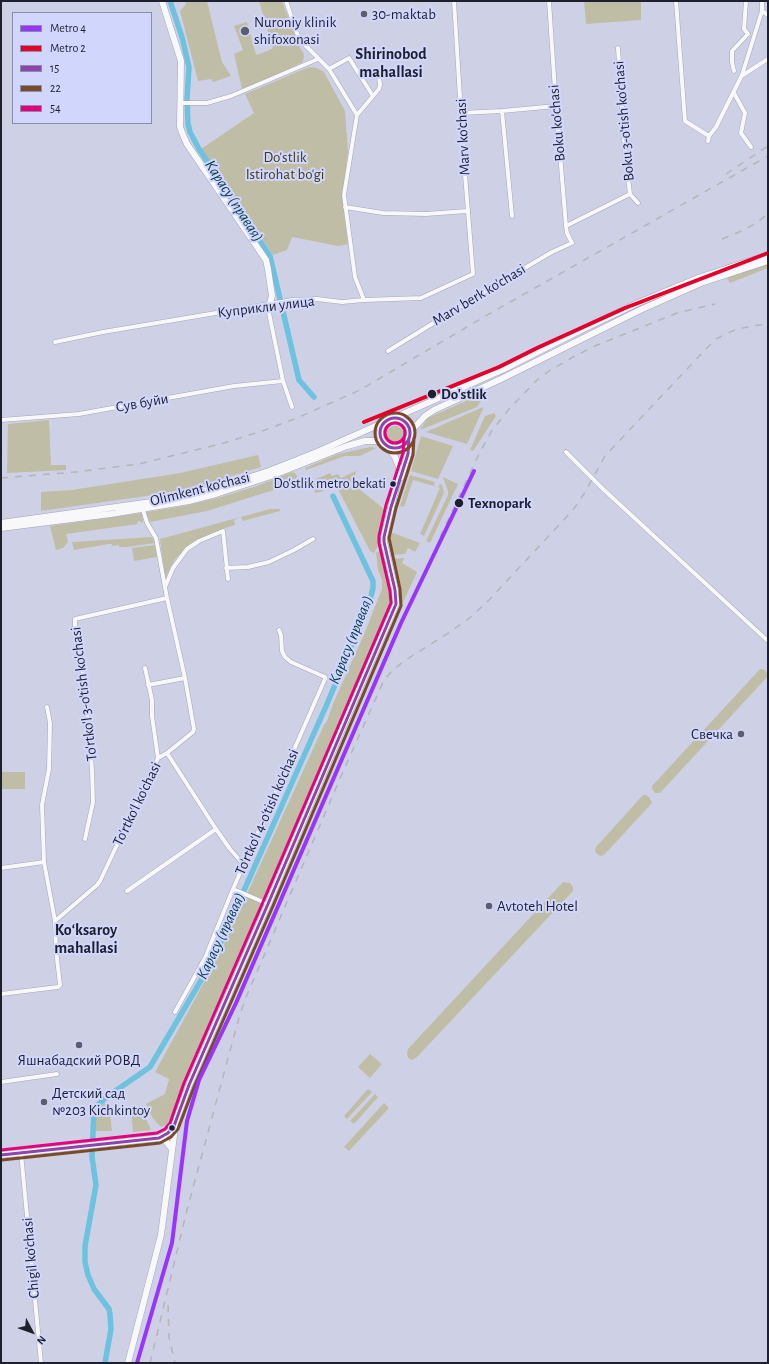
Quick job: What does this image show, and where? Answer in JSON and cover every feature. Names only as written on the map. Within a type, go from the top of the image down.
[{"type":"main road","points":[[162,1],[181,61],[182,103],[180,127],[184,140],[266,260],[273,303]]},
{"type":"main road","name":"Olimkent ko'chasi","points":[[1,523],[187,496],[269,471],[312,454],[502,370],[638,303],[698,278],[768,255]]},
{"type":"main road","points":[[386,445],[393,448],[406,444],[415,426],[434,410],[501,379],[640,310],[701,283],[768,261]]},
{"type":"main road","points":[[391,507],[416,431],[426,416]]},
{"type":"main road","points":[[128,1363],[161,1235],[175,1123],[189,1085],[396,604],[395,590],[384,542],[399,469],[395,457],[382,438],[381,431],[385,423],[390,420],[397,419],[404,422],[409,428],[408,454]]},
{"type":"main road","name":"Olimkent ko'chasi","points":[[1,528],[143,510],[189,501],[240,487],[355,443],[375,441],[386,445]]},
{"type":"main road","points":[[1,1155],[159,1138],[168,1133],[175,1123]]},
{"type":"main road","points":[[159,1138],[165,1140],[172,1148]]},
{"type":"street","points":[[286,1],[299,39],[329,69],[357,115]]},
{"type":"street","name":"Marv ko'chasi","points":[[454,1],[467,211],[473,274]]},
{"type":"street","name":"Boku ko'chasi","points":[[549,1],[566,226],[567,233],[572,243]]},
{"type":"street","points":[[676,1],[685,121],[709,136]]},
{"type":"street","points":[[734,71],[732,52],[748,34],[744,29],[746,1]]},
{"type":"street","points":[[708,141],[709,136],[716,127],[742,75],[762,11],[762,1]]},
{"type":"street","points":[[762,11],[768,16]]},
{"type":"street","name":"Boku 3-o'tish ko'chasi","points":[[618,48],[625,153],[630,194],[638,203]]},
{"type":"street","points":[[329,69],[349,58],[373,96]]},
{"type":"street","points":[[182,103],[207,103],[232,96],[318,59]]},
{"type":"street","points":[[742,75],[768,60]]},
{"type":"street","points":[[364,300],[355,277],[344,195],[357,115],[380,86],[379,76]]},
{"type":"street","points":[[734,93],[745,113],[741,133],[751,146]]},
{"type":"street","points":[[461,113],[556,106]]},
{"type":"street","points":[[502,111],[512,216]]},
{"type":"street","name":"Boku 3-o'tish ko'chasi","points":[[566,226],[630,194]]},
{"type":"street","points":[[345,207],[383,213],[426,214],[467,211]]},
{"type":"street","name":"Marv berk ko'chasi","points":[[388,351],[552,252],[572,243]]},
{"type":"street","name":"Куприкли улица","points":[[55,342],[103,332],[293,300],[317,299],[342,302],[421,298],[473,274]]},
{"type":"street","points":[[273,303],[269,313],[283,381],[292,407]]},
{"type":"street","name":"Сув буйи","points":[[1,420],[79,414],[234,386],[283,381]]},
{"type":"street","points":[[566,452],[603,489],[768,641]]},
{"type":"street","name":"To'rtko'l ko'chasi","points":[[55,921],[100,881],[158,758],[167,753],[193,732],[184,678],[156,538],[147,523],[143,510]]},
{"type":"street","points":[[165,588],[173,568],[187,549],[199,541],[223,531],[228,579]]},
{"type":"street","points":[[226,568],[248,567],[269,562],[313,539]]},
{"type":"street","name":"To'rtko'l 3-o'tish ko'chasi","points":[[85,839],[93,802],[92,770],[84,686],[75,633],[75,619],[167,598]]},
{"type":"street","name":"To'rtko'l 4-o'tish ko'chasi","points":[[175,1012],[205,958],[233,889],[295,750],[325,678],[288,660],[282,651],[281,635],[279,630]]},
{"type":"street","points":[[145,668],[152,700],[152,716],[158,758]]},
{"type":"street","points":[[148,685],[184,678]]},
{"type":"street","points":[[1,994],[60,985],[56,950],[55,921],[44,862],[42,805],[49,769],[50,723],[47,706]]},
{"type":"street","points":[[167,753],[230,850],[244,865]]},
{"type":"street","points":[[128,891],[216,829]]},
{"type":"street","points":[[1,868],[44,862]]},
{"type":"street","points":[[233,889],[268,904]]},
{"type":"street","points":[[1,1082],[57,1074]]},
{"type":"street","name":"Chigil ko'chasi","points":[[21,1153],[41,1363]]},
{"type":"green space","points":[[185,1],[207,1],[222,62],[231,76],[213,82],[211,79],[198,81],[180,11],[186,4]]},
{"type":"green space","points":[[259,1],[282,1],[300,48],[304,54],[303,62],[242,89],[234,54],[243,50],[234,26],[247,22],[256,55],[273,48]]},
{"type":"green space","points":[[584,1],[641,1],[641,20],[586,24]]},
{"type":"green space","name":"Do'stlik Istirohat bo'gi","points":[[309,67],[317,68],[324,72],[345,111],[348,152],[342,197],[348,244],[338,246],[292,237],[287,250],[273,255],[201,149],[254,113],[245,94]]},
{"type":"green space","points":[[768,264],[768,268],[730,283],[726,277]]},
{"type":"green space","points":[[479,395],[484,396],[477,407],[420,430],[428,418]]},
{"type":"green space","points":[[483,407],[467,444],[426,432]]},
{"type":"green space","points":[[494,413],[496,416],[473,451],[470,450],[485,416]]},
{"type":"green space","points":[[49,420],[51,465],[66,465],[66,470],[7,473],[8,424]]},
{"type":"green space","points":[[392,426],[398,426],[403,431],[401,440],[398,442],[392,442],[387,437],[387,431]]},
{"type":"green space","points":[[421,436],[453,446],[438,479],[411,471]]},
{"type":"green space","points":[[370,447],[376,448],[360,456],[345,456],[306,470],[305,468],[338,454]]},
{"type":"green space","points":[[258,455],[261,467],[203,485],[160,494],[41,511],[41,492],[72,490],[180,473]]},
{"type":"green space","points":[[356,471],[353,484],[384,509],[378,546],[374,553],[370,551],[336,485],[315,493],[311,481],[330,473],[332,476],[338,474],[341,478]]},
{"type":"green space","points":[[292,472],[297,476],[296,483],[207,511],[150,522],[146,512],[184,506],[221,497],[257,486]]},
{"type":"green space","points":[[410,475],[435,482],[434,486],[413,480],[404,507],[400,506]]},
{"type":"green space","points":[[443,477],[458,484],[430,543],[426,541],[448,495]]},
{"type":"green space","points":[[440,484],[442,485],[444,493],[424,536],[420,534],[440,488],[438,487]]},
{"type":"green space","points":[[270,509],[280,509],[280,511],[243,521],[241,517],[234,520],[235,525],[225,528],[190,545],[175,559],[165,578],[160,539]]},
{"type":"green space","points":[[142,513],[142,523],[140,521],[137,522],[138,524],[66,534],[68,542],[63,548],[56,550],[50,526]]},
{"type":"green space","points":[[390,532],[420,543],[415,552],[408,548],[405,554],[393,555],[389,538]]},
{"type":"green space","points":[[152,537],[155,543],[127,547],[119,547],[119,545],[112,546],[112,544],[109,544],[74,550],[72,542]]},
{"type":"green space","points":[[155,545],[157,557],[134,561],[132,548]]},
{"type":"green space","points":[[380,550],[389,587],[389,606],[167,1125],[161,1127],[152,1117],[146,1104],[165,1094],[169,1079],[155,1072],[219,955],[327,721],[382,589],[382,580],[378,570],[376,553]]},
{"type":"green space","points":[[404,558],[402,563],[417,572],[400,609],[401,591],[394,559]]},
{"type":"green space","points":[[760,669],[765,670],[768,676],[660,793],[655,793],[652,786]]},
{"type":"green space","points":[[1,772],[25,772],[25,789],[1,789]]},
{"type":"green space","points":[[643,795],[649,797],[652,803],[604,855],[600,856],[597,854],[595,851],[596,847]]},
{"type":"green space","points":[[563,882],[570,883],[573,887],[573,891],[417,1057],[412,1060],[408,1058],[408,1049]]},
{"type":"green space","points":[[370,1054],[382,1064],[370,1078],[358,1067]]},
{"type":"green space","points":[[368,1089],[372,1092],[347,1119],[344,1116]]},
{"type":"green space","points":[[375,1094],[378,1097],[354,1124],[350,1121]]},
{"type":"green space","points":[[105,1102],[106,1105],[109,1104],[112,1131],[96,1131],[96,1112]]},
{"type":"green space","points":[[384,1103],[389,1108],[349,1151],[344,1147]]},
{"type":"green space","points":[[140,1106],[151,1130],[133,1132],[131,1110]]},
{"type":"waterway","name":"Карасу (правая)","points":[[170,1],[182,37],[189,67],[187,99],[188,124],[190,132],[199,149],[270,256],[299,380],[314,397]]},
{"type":"waterway","name":"Карасу (правая)","points":[[105,1363],[111,1329],[110,1314],[109,1309],[94,1289],[88,1275],[85,1262],[85,1246],[96,1185],[92,1157],[94,1108],[108,1096],[150,1067],[213,960],[327,704],[369,604],[373,581],[333,496]]},
{"type":"railway","points":[[726,174],[768,146]]},
{"type":"railway","points":[[1,478],[75,472],[139,464],[224,443],[297,418],[360,390],[489,314],[768,156]]},
{"type":"railway","points":[[722,239],[744,230],[768,214]]},
{"type":"railway","points":[[440,537],[491,432],[509,409],[537,380],[549,371],[595,346],[677,313],[715,304]]},
{"type":"railway","points":[[150,1363],[187,1210],[240,1014],[342,774],[384,680],[404,661],[471,617],[489,600],[573,510],[584,494],[605,456],[716,339],[738,329],[768,324]]},
{"type":"railway","points":[[168,1305],[169,1337],[175,1363]]},
{"type":"metro line","name":"2","points":[[364,422],[499,367],[625,308],[768,253]]},
{"type":"metro line","name":"4","points":[[137,1363],[172,1243],[187,1121],[199,1080],[236,1003],[401,623],[474,471]]},
{"type":"transit line","name":"22","points":[[395,413],[409,419],[415,433],[409,447],[395,453],[381,447],[375,433],[381,419],[395,413]]},
{"type":"transit line","name":"15","points":[[395,418],[405,423],[410,433],[405,443],[395,448],[385,443],[380,433],[385,423],[395,418]]},
{"type":"transit line","name":"54","points":[[395,423],[402,426],[405,433],[402,440],[395,443],[388,440],[385,433],[388,426],[395,423]]},
{"type":"transit line","name":"54","points":[[1,1150],[157,1133],[165,1129],[170,1123],[184,1083],[391,603],[390,591],[379,543],[379,536],[386,505],[403,453],[404,438]]},
{"type":"transit line","name":"15","points":[[1,1155],[159,1138],[168,1133],[174,1126],[189,1085],[396,604],[395,590],[384,537],[391,507],[408,454],[409,438]]},
{"type":"transit line","name":"22","points":[[2,1160],[160,1143],[171,1137],[178,1129],[194,1087],[401,606],[400,589],[389,538],[396,508],[413,455],[414,438]]},
{"type":"place","name":"30-maktab","points":[[364,14]]},
{"type":"place","name":"Nuroniy klinik shifoxonasi","points":[[245,31]]},
{"type":"place","name":"Do'stlik","points":[[432,394]]},
{"type":"place","name":"Do'stlik metro bekati","points":[[393,484]]},
{"type":"place","name":"Texnopark","points":[[459,503]]},
{"type":"place","name":"Свечка","points":[[741,734]]},
{"type":"place","name":"Avtoteh Hotel","points":[[489,906]]},
{"type":"place","name":"Яшнабадский РОВД","points":[[79,1045]]},
{"type":"place","name":"Детский сад №203 Kichkintoy","points":[[44,1102]]},
{"type":"district","name":"Shirinobod mahallasi","points":[[391,63]]},
{"type":"district","name":"Koʻksaroy mahallasi","points":[[86,939]]}]
